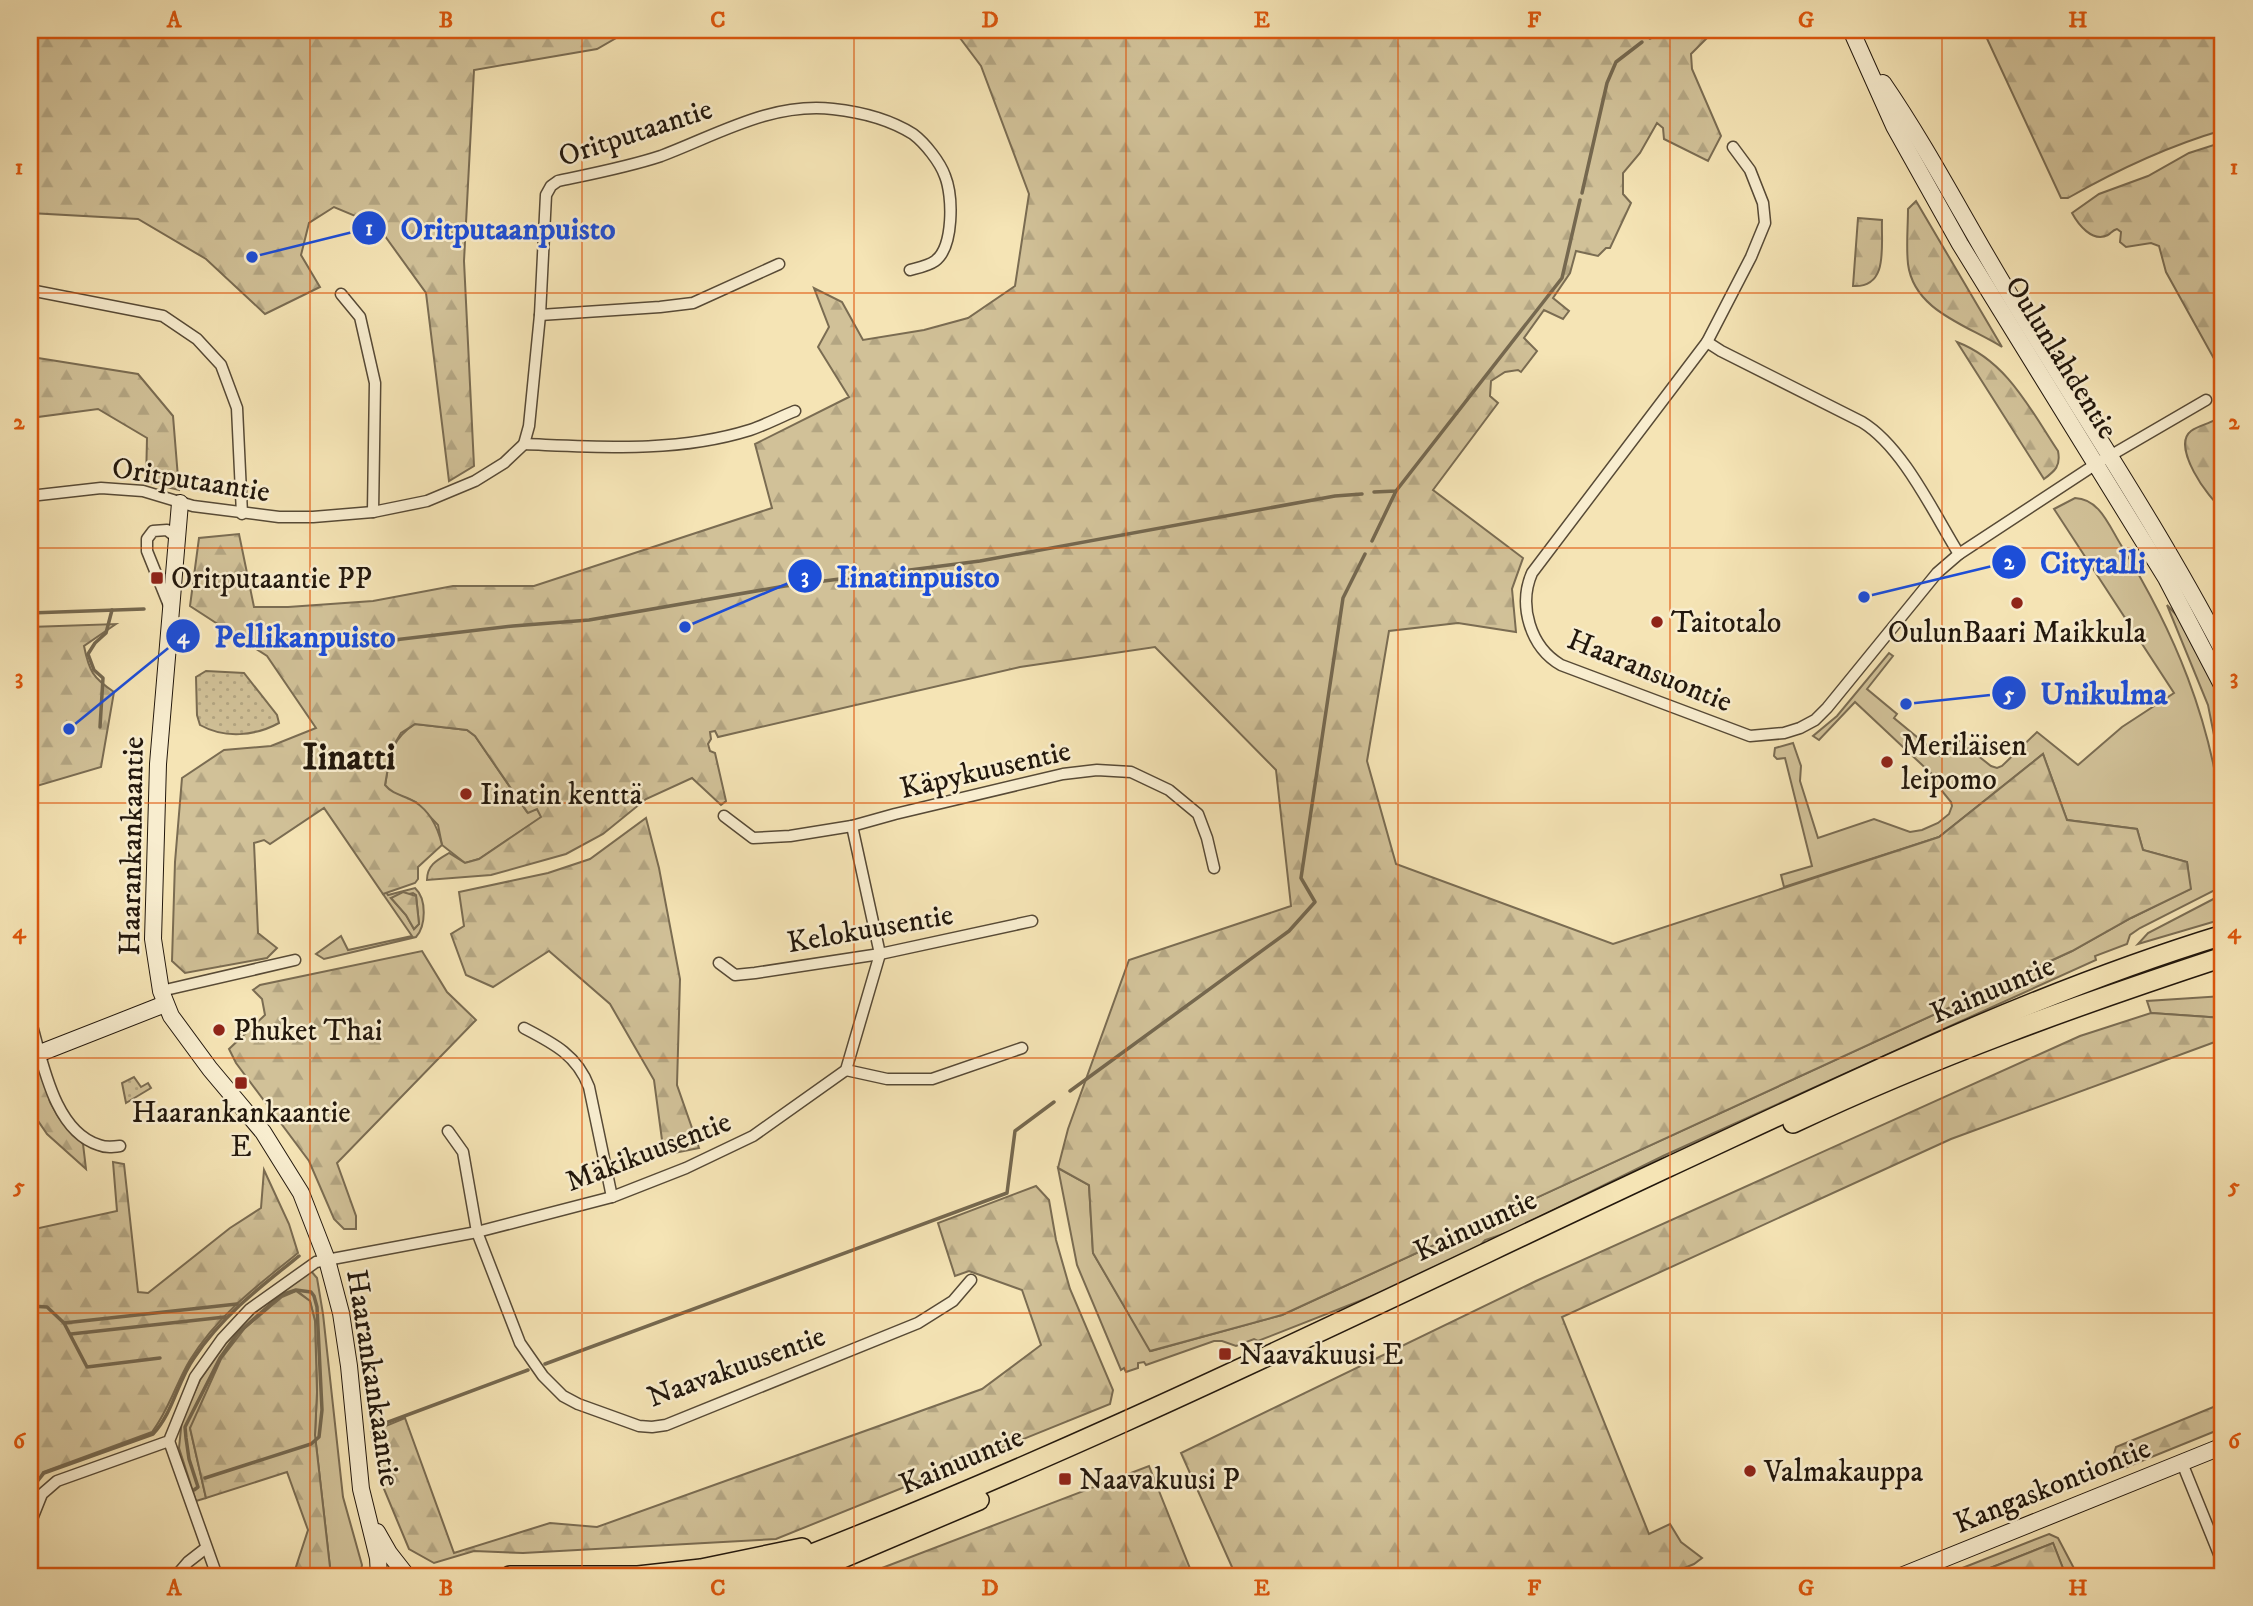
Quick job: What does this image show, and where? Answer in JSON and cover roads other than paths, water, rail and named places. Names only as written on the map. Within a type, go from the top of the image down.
[{"type":"highway","points":[[2194,944],[2223,930]]},
{"type":"highway","name":"Kainuuntie","points":[[800,1576],[857,1543],[1163,1405],[1831,1090],[2087,981],[2223,935]]},
{"type":"highway","name":"Kainuuntie","points":[[755,1576],[857,1543],[1171,1415],[1841,1100],[1937,1059],[2120,991],[2223,957]]},
{"type":"highway","points":[[510,1576],[638,1576],[701,1569],[857,1543]]},
{"type":"highway","points":[[820,1576],[857,1543]]},
{"type":"street","name":"Oulunlahdentie","points":[[1851,30],[1894,126],[1960,244],[2204,615],[2223,651]]},
{"type":"street","name":"Oritputaantie","points":[[30,496],[101,488],[142,491],[180,503],[242,514],[313,517],[373,512],[427,500],[475,481],[504,463],[524,443],[529,426],[540,315],[546,194],[551,186],[558,181],[658,157],[751,119],[783,110],[826,108],[883,118],[915,135],[935,158],[945,176],[950,199],[948,240],[935,261],[909,270]]},
{"type":"street","name":"Haaransuontie","points":[[1734,148],[1759,188],[1765,223],[1751,257],[1707,342],[1532,573],[1527,585],[1533,636],[1544,653],[1561,665],[1750,736],[1784,733],[1815,720],[1827,708],[1928,583],[1959,554],[2102,460],[2206,400]]},
{"type":"street","points":[[540,315],[693,303],[779,264]]},
{"type":"street","points":[[30,290],[163,316],[197,339],[220,365],[237,408],[242,514]]},
{"type":"street","points":[[341,294],[360,317],[375,383],[373,512]]},
{"type":"street","points":[[1707,342],[1862,422],[1882,436],[1891,445],[1959,554]]},
{"type":"street","points":[[524,443],[620,448],[672,446],[750,430],[795,411]]},
{"type":"street","name":"Oulunlahdentie","points":[[2102,460],[2223,687]]},
{"type":"street","name":"Haarankankaantie","points":[[180,503],[158,764],[153,939],[163,997],[177,1028],[263,1132],[301,1193],[327,1260],[341,1313],[361,1489],[382,1576],[397,1573],[406,1576]]},
{"type":"street","points":[[170,608],[147,551],[146,538],[153,531],[167,530],[176,537]]},
{"type":"street","name":"Käpykuusentie","points":[[724,816],[753,838],[790,836],[852,826],[1063,774],[1097,770],[1131,772],[1169,790],[1198,814],[1214,868]]},
{"type":"street","points":[[852,826],[880,954],[846,1070],[887,1079],[932,1079],[1022,1048]]},
{"type":"street","name":"Kelokuusentie","points":[[719,963],[735,975],[880,954],[1032,921]]},
{"type":"street","points":[[35,1055],[163,997],[295,960]]},
{"type":"street","points":[[30,1019],[35,1055],[55,1099],[72,1126],[94,1144],[104,1147],[120,1146]]},
{"type":"street","points":[[524,1028],[569,1055],[583,1071],[589,1087],[612,1197]]},
{"type":"street","name":"Mäkikuusentie","points":[[169,1441],[195,1377],[222,1339],[250,1309],[316,1262],[477,1232],[612,1197],[686,1168],[753,1136],[846,1070]]},
{"type":"street","name":"Naavakuusentie","points":[[449,1131],[463,1152],[477,1232],[520,1343],[543,1376],[563,1396],[639,1426],[666,1424],[918,1323],[953,1301],[971,1280]]},
{"type":"street","points":[[30,1524],[42,1494],[57,1481],[169,1441],[217,1576]]},
{"type":"street","name":"Kangaskontiontie","points":[[1901,1576],[1926,1572],[2223,1446]]},
{"type":"street","points":[[2182,1462],[2223,1564]]},
{"type":"street","name":"Haarankankaantie","points":[[368,1514],[389,1553],[406,1576]]},
{"type":"street","points":[[176,1576],[206,1548]]},
{"type":"waterway","points":[[1650,38],[1667,30]]},
{"type":"waterway","points":[[1582,193],[1607,83],[1616,62],[1642,42]]},
{"type":"waterway","points":[[1374,492],[1396,491],[1562,278],[1580,200]]},
{"type":"waterway","points":[[1372,541],[1396,491]]},
{"type":"waterway","points":[[343,646],[589,620],[785,586],[980,561],[1335,496],[1362,494]]},
{"type":"waterway","points":[[1070,1091],[1289,931],[1315,902],[1301,878],[1343,598],[1365,554]]},
{"type":"waterway","points":[[30,613],[144,609]]},
{"type":"waterway","points":[[100,727],[103,678],[94,670],[88,654],[106,633],[112,610]]},
{"type":"waterway","points":[[545,1364],[1007,1193],[1015,1131],[1054,1102]]},
{"type":"waterway","points":[[36,1483],[44,1473],[153,1434],[165,1417],[188,1367],[205,1343],[242,1303],[299,1256]]},
{"type":"waterway","points":[[194,1490],[198,1487],[189,1459],[185,1427],[220,1358],[237,1334],[281,1295],[296,1290],[311,1292],[317,1307],[322,1410],[319,1437],[311,1444],[205,1478]]},
{"type":"waterway","points":[[30,1306],[47,1307],[64,1323],[237,1304]]},
{"type":"waterway","points":[[71,1334],[225,1317]]},
{"type":"waterway","points":[[64,1323],[87,1367],[160,1358]]},
{"type":"waterway","points":[[375,1427],[528,1370]]},
{"type":"place","name":"Oritputaanpuisto","points":[[252,257]]},
{"type":"place","name":"Oritputaantie PP","points":[[157,578]]},
{"type":"place","name":"Citytalli","points":[[1864,597]]},
{"type":"place","name":"OulunBaari Maikkula","points":[[2017,603]]},
{"type":"place","name":"Taitotalo","points":[[1657,622]]},
{"type":"place","name":"Iinatinpuisto","points":[[685,627]]},
{"type":"place","name":"Unikulma","points":[[1906,704]]},
{"type":"place","name":"Pellikanpuisto","points":[[69,729]]},
{"type":"place","name":"Meriläisen leipomo","points":[[1887,762]]},
{"type":"place","name":"Iinatin kenttä","points":[[466,794]]},
{"type":"place","name":"Phuket Thai","points":[[219,1030]]},
{"type":"place","name":"Haarankankaantie E","points":[[241,1083]]},
{"type":"place","name":"Naavakuusi E","points":[[1225,1354]]},
{"type":"place","name":"Valmakauppa","points":[[1750,1471]]},
{"type":"place","name":"Naavakuusi P","points":[[1065,1479]]},
{"type":"district","name":"Iinatti","points":[[349,756]]}]
